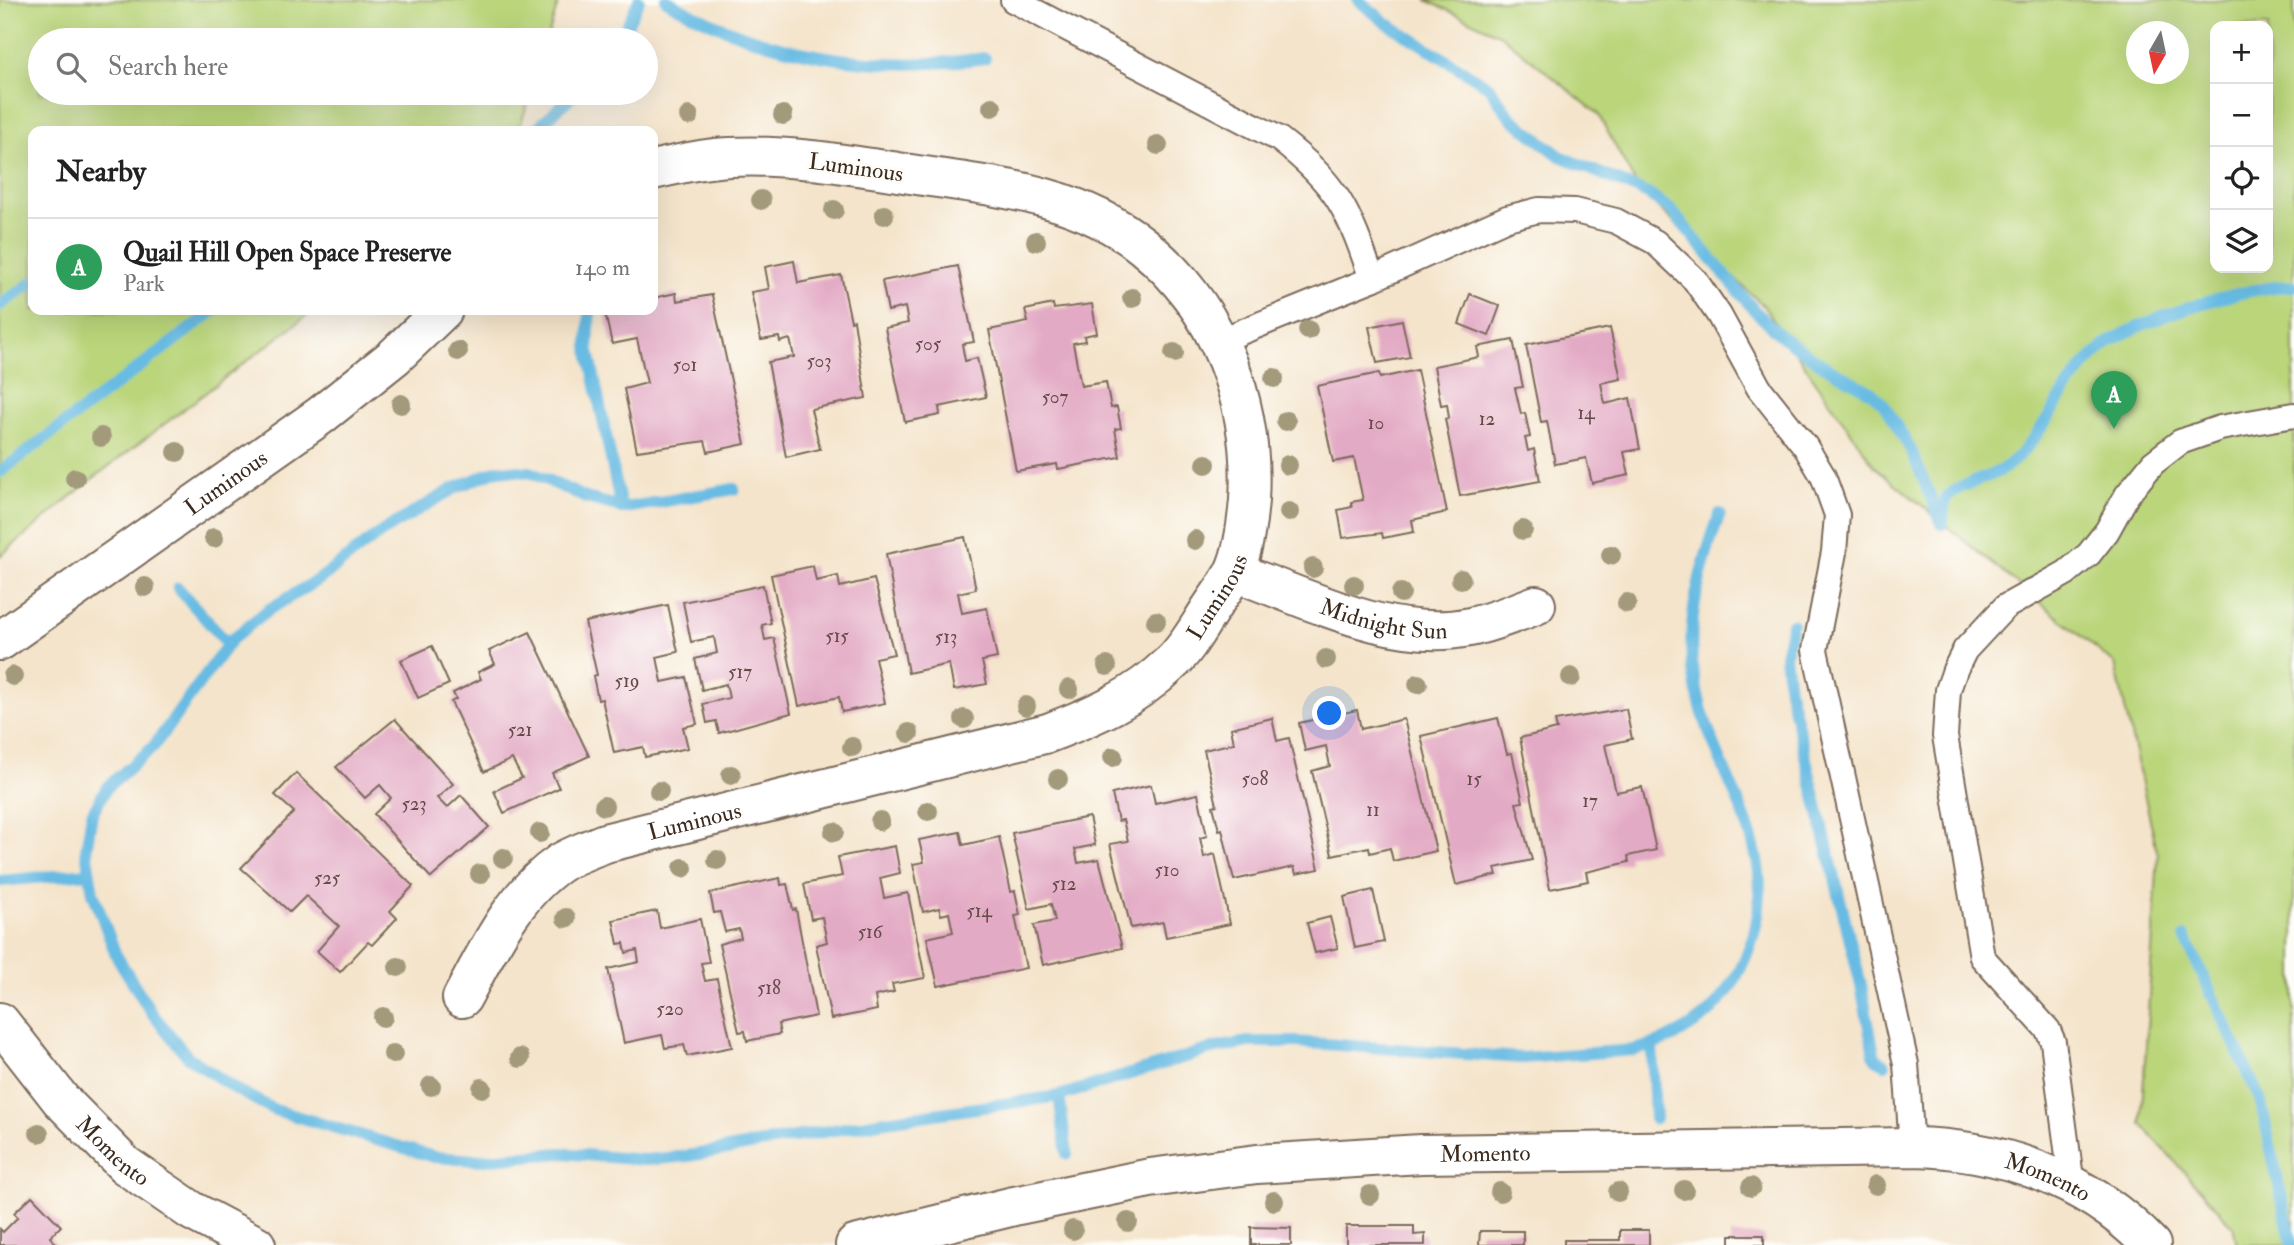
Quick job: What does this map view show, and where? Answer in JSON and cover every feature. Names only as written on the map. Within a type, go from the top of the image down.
[{"type":"street","name":"Luminous","points":[[462,998],[503,923],[527,892],[561,863],[605,843],[1048,733],[1100,713],[1140,689],[1172,663],[1234,572],[1244,539],[1251,472],[1240,394],[1219,341],[1188,290],[1142,245],[1100,217],[1040,195],[867,167],[783,158],[727,157],[658,169]]},
{"type":"street","name":"Luminous","points":[[0,641],[339,402],[394,357],[438,315]]},
{"type":"street","name":"Midnight Sun","points":[[1234,572],[1358,616],[1408,628],[1470,627],[1536,605]]},
{"type":"street","name":"Momento","points":[[0,1022],[61,1100],[125,1165],[192,1211],[256,1245]]},
{"type":"street","name":"Momento","points":[[855,1245],[1014,1206],[1150,1178],[1257,1164],[1421,1154],[1912,1147],[1940,1148],[2000,1157],[2071,1186],[2112,1210],[2151,1245]]},
{"type":"lane","points":[[1013,0],[1288,146],[1315,167],[1339,197],[1355,229],[1372,279]]},
{"type":"lane","points":[[1219,341],[1372,279],[1507,218],[1539,210],[1575,211],[1616,221],[1655,242],[1695,280],[1719,315],[1759,388],[1804,446],[1823,476],[1837,515],[1836,543],[1815,650],[1906,1064],[1912,1147]]},
{"type":"lane","points":[[2071,1186],[2053,1042],[2048,1030],[1982,957],[1945,736],[1948,690],[1965,650],[1983,628],[2005,607],[2066,573],[2089,554],[2107,531],[2127,495],[2153,463],[2180,442],[2220,428],[2294,415]]},
{"type":"green space","points":[[0,0],[559,0],[551,28],[28,28],[28,105],[527,105],[520,126],[28,126],[28,315],[307,315],[91,480],[0,556]]},
{"type":"green space","points":[[1426,0],[2294,0],[2294,1245],[2237,1245],[2233,1226],[2141,1124],[2158,855],[2115,664],[1875,467],[1763,305],[1639,190],[1598,114],[1501,35]]},
{"type":"building","points":[[794,261],[798,283],[841,275],[851,321],[854,320],[866,398],[811,409],[820,449],[786,457],[768,362],[794,357],[790,339],[780,342],[779,337],[761,340],[751,292],[769,289],[765,267]]},
{"type":"building","points":[[958,266],[974,342],[962,344],[965,361],[977,358],[986,397],[939,407],[940,415],[905,422],[885,328],[908,323],[905,307],[888,311],[882,281]]},
{"type":"building","points":[[676,293],[677,301],[712,295],[745,444],[708,452],[705,441],[637,451],[624,389],[647,383],[637,339],[612,344],[605,315],[658,315],[658,297]]},
{"type":"building","points":[[1470,294],[1500,306],[1489,336],[1459,324]]},
{"type":"building","points":[[1053,304],[1054,309],[1092,304],[1097,333],[1084,336],[1085,341],[1073,343],[1081,386],[1106,382],[1111,408],[1117,407],[1121,428],[1115,429],[1120,457],[1058,469],[1057,464],[1016,471],[989,330],[1028,322],[1025,310]]},
{"type":"building","points":[[1402,320],[1410,357],[1377,363],[1369,327]]},
{"type":"building","points":[[1610,328],[1621,379],[1601,383],[1605,404],[1630,398],[1640,449],[1624,452],[1629,475],[1592,483],[1586,458],[1555,464],[1547,421],[1541,422],[1526,345]]},
{"type":"building","points":[[1513,340],[1523,387],[1515,388],[1521,414],[1525,413],[1530,437],[1525,438],[1528,451],[1534,449],[1540,481],[1460,496],[1445,419],[1449,418],[1447,404],[1441,405],[1434,366],[1479,357],[1477,347]]},
{"type":"building","points":[[1417,370],[1447,512],[1412,520],[1414,532],[1383,538],[1382,533],[1343,538],[1338,510],[1352,507],[1351,502],[1363,500],[1354,458],[1333,462],[1317,386],[1379,373],[1380,378]]},
{"type":"building","points":[[965,537],[976,589],[958,593],[962,613],[987,608],[997,658],[982,661],[987,684],[954,690],[949,664],[908,673],[886,554]]},
{"type":"building","points":[[813,566],[816,581],[838,576],[840,587],[874,579],[894,654],[875,658],[885,703],[842,712],[839,697],[799,706],[771,575]]},
{"type":"building","points":[[763,585],[771,623],[762,625],[765,640],[774,638],[791,713],[719,733],[716,721],[707,723],[703,704],[729,698],[726,684],[702,690],[695,659],[717,653],[714,637],[691,642],[683,602]]},
{"type":"building","points":[[668,605],[678,652],[657,657],[662,682],[686,677],[697,724],[683,727],[688,748],[645,757],[643,747],[614,753],[602,699],[598,700],[593,676],[597,675],[585,622]]},
{"type":"building","points":[[530,632],[589,756],[552,773],[559,788],[504,813],[494,791],[522,778],[512,759],[484,772],[451,702],[456,699],[453,693],[481,679],[478,672],[495,664],[489,651]]},
{"type":"building","points":[[432,646],[449,684],[418,698],[401,660]]},
{"type":"building","points":[[1626,709],[1632,739],[1605,745],[1616,792],[1642,787],[1656,850],[1628,856],[1629,862],[1586,872],[1588,881],[1550,889],[1520,738],[1557,729],[1555,721]]},
{"type":"building","points":[[1357,710],[1361,729],[1404,719],[1436,851],[1393,861],[1390,848],[1370,853],[1369,847],[1332,855],[1312,771],[1330,766],[1326,746],[1305,751],[1299,723]]},
{"type":"building","points":[[1272,718],[1277,741],[1289,738],[1319,869],[1296,874],[1294,867],[1234,880],[1222,829],[1219,830],[1213,806],[1217,805],[1204,750],[1234,743],[1231,728]]},
{"type":"building","points":[[1498,718],[1507,754],[1512,753],[1523,802],[1516,803],[1532,860],[1495,868],[1497,875],[1456,885],[1421,736]]},
{"type":"building","points":[[395,719],[453,784],[437,798],[447,808],[461,795],[489,827],[431,878],[374,814],[391,798],[380,785],[365,798],[336,767]]},
{"type":"building","points":[[296,773],[413,886],[390,911],[397,918],[372,945],[368,942],[340,972],[317,951],[339,926],[306,896],[290,912],[241,868],[294,812],[275,795]]},
{"type":"building","points":[[1151,785],[1155,803],[1198,794],[1207,836],[1200,838],[1204,857],[1215,854],[1230,924],[1166,937],[1163,922],[1131,928],[1110,844],[1128,841],[1123,820],[1118,821],[1112,794]]},
{"type":"building","points":[[1089,817],[1095,845],[1075,849],[1078,863],[1099,859],[1122,948],[1043,965],[1034,925],[1055,921],[1051,904],[1029,909],[1012,833]]},
{"type":"building","points":[[960,832],[963,845],[999,837],[1011,892],[1015,891],[1020,915],[1015,916],[1026,968],[938,986],[927,938],[953,932],[949,913],[941,915],[939,908],[923,912],[913,864],[924,862],[919,840]]},
{"type":"building","points":[[895,846],[900,873],[880,878],[884,898],[908,893],[925,978],[892,984],[894,992],[875,996],[877,1010],[831,1019],[816,945],[827,942],[822,917],[811,919],[804,884],[842,876],[838,857]]},
{"type":"building","points":[[780,878],[781,885],[787,884],[793,910],[796,909],[816,1016],[778,1024],[780,1034],[747,1041],[745,1031],[739,1032],[719,944],[741,938],[739,929],[725,932],[720,912],[714,913],[710,893]]},
{"type":"building","points":[[1373,890],[1384,942],[1355,948],[1344,897]]},
{"type":"building","points":[[657,911],[660,928],[700,919],[709,962],[701,963],[705,981],[717,979],[732,1047],[687,1056],[684,1045],[665,1048],[662,1035],[624,1043],[608,969],[639,962],[637,950],[626,953],[624,943],[618,944],[613,920]]},
{"type":"building","points":[[1330,917],[1338,948],[1315,953],[1307,923]]},
{"type":"building","points":[[32,1196],[61,1226],[50,1237],[57,1245],[0,1245],[0,1229],[3,1232],[18,1217],[14,1213]]},
{"type":"building","points":[[1346,1226],[1414,1226],[1414,1235],[1425,1234],[1425,1245],[1346,1245]]},
{"type":"building","points":[[1251,1227],[1291,1228],[1291,1245],[1251,1245]]},
{"type":"building","points":[[1620,1230],[1649,1230],[1649,1245],[1564,1245],[1564,1240],[1620,1240]]},
{"type":"building","points":[[1480,1231],[1523,1231],[1523,1245],[1479,1245]]},
{"type":"building","points":[[1730,1235],[1764,1235],[1764,1245],[1730,1245]]},
{"type":"waterway","points":[[626,28],[639,0]]},
{"type":"waterway","points":[[666,0],[741,35],[820,56],[902,64],[985,58]]},
{"type":"waterway","points":[[1358,0],[1385,22],[1488,86],[1511,118],[1560,156],[1648,194],[1671,210],[1754,310],[1781,336],[1823,365],[1871,392],[1884,405],[1911,450],[1942,524],[1945,498],[1959,488],[1999,471],[2018,457],[2081,370],[2111,341],[2155,320],[2203,303],[2252,291],[2294,286]]},
{"type":"waterway","points":[[539,126],[562,105]]},
{"type":"waterway","points":[[0,305],[28,285]]},
{"type":"waterway","points":[[0,472],[208,315]]},
{"type":"waterway","points":[[590,315],[588,347],[621,508]]},
{"type":"waterway","points":[[734,489],[625,508],[586,498],[530,472],[497,470],[453,489],[383,531],[321,578],[268,610],[231,640],[153,747],[107,787],[92,814],[86,850],[93,893],[116,955],[151,1012],[188,1057],[237,1090],[275,1110],[434,1157],[476,1160],[561,1153],[645,1160],[688,1156],[879,1122],[1059,1096],[1211,1049],[1248,1042],[1296,1042],[1521,1058],[1634,1050],[1650,1046],[1693,1025],[1726,993],[1754,935],[1760,895],[1757,857],[1746,822],[1716,750],[1693,670],[1692,630],[1697,591],[1720,514]]},
{"type":"waterway","points":[[178,588],[227,643]]},
{"type":"waterway","points":[[1792,624],[1785,656],[1789,690],[1861,985],[1874,1054],[1876,1059],[1885,1064]]},
{"type":"waterway","points":[[0,881],[88,873]]},
{"type":"waterway","points":[[2185,937],[2260,1099],[2292,1245]]},
{"type":"waterway","points":[[1652,1046],[1655,1119]]},
{"type":"waterway","points":[[1059,1096],[1067,1154]]},
{"type":"place","name":"Quail Hill Open Space Preserve","points":[[2114,429]]}]
